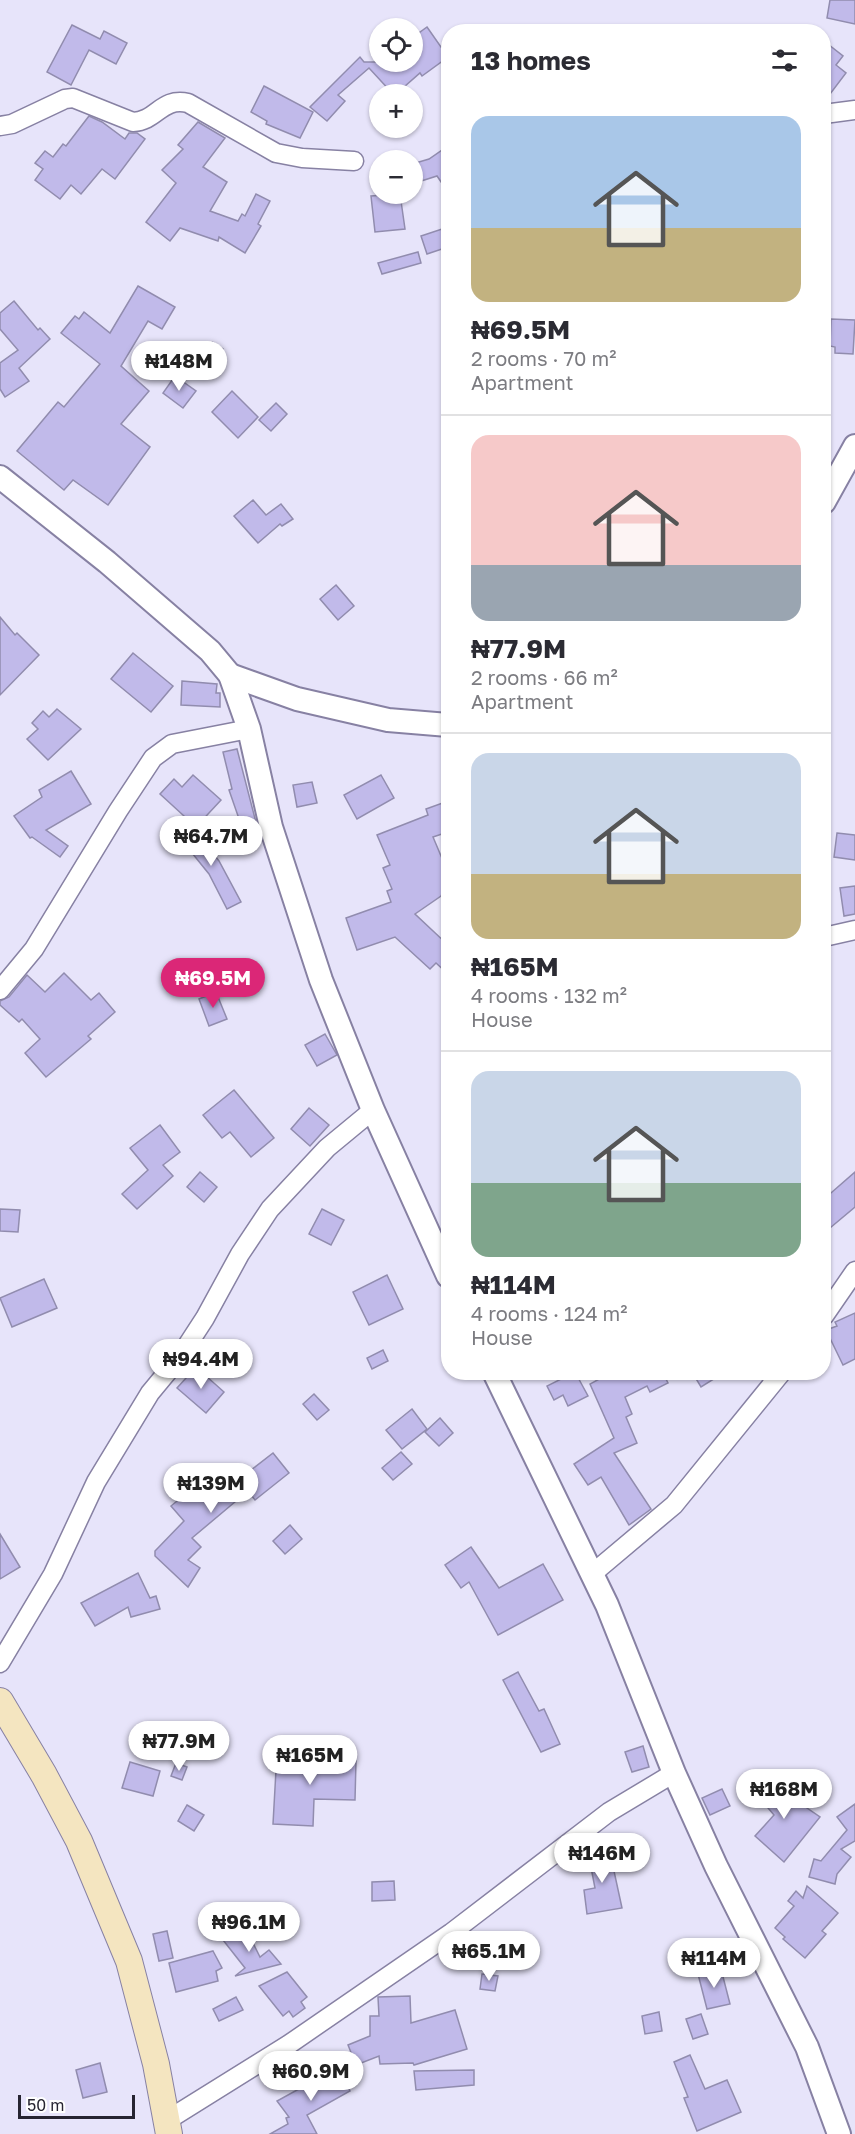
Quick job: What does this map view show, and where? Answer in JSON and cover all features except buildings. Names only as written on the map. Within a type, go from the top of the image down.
[{"type":"main road","points":[[0,1703],[44,1774],[79,1841],[129,1961],[156,2064],[168,2128]]},
{"type":"street","points":[[0,126],[12,124],[65,99],[73,98],[133,122],[143,122],[168,103],[177,101],[189,103],[276,153],[302,158],[354,161]]},
{"type":"street","points":[[831,113],[855,110]]},
{"type":"street","points":[[831,489],[855,446]]},
{"type":"street","points":[[0,477],[124,577],[210,651],[230,675],[249,729],[257,772],[282,860],[321,980],[373,1110],[441,1261]]},
{"type":"street","points":[[230,675],[297,699],[388,720],[441,724]]},
{"type":"street","points":[[0,990],[34,950],[118,811],[153,758],[172,744],[249,729]]},
{"type":"street","points":[[831,935],[855,930]]},
{"type":"street","points":[[0,1663],[53,1574],[96,1482],[150,1393],[179,1358],[206,1318],[240,1254],[270,1209],[327,1148],[373,1110]]},
{"type":"street","points":[[831,1306],[855,1271]]},
{"type":"street","points":[[498,1380],[607,1605],[674,1773],[716,1866],[807,2047],[839,2134]]},
{"type":"street","points":[[592,1574],[674,1505],[776,1380]]},
{"type":"street","points":[[168,2128],[451,1933],[609,1812],[674,1773]]}]
